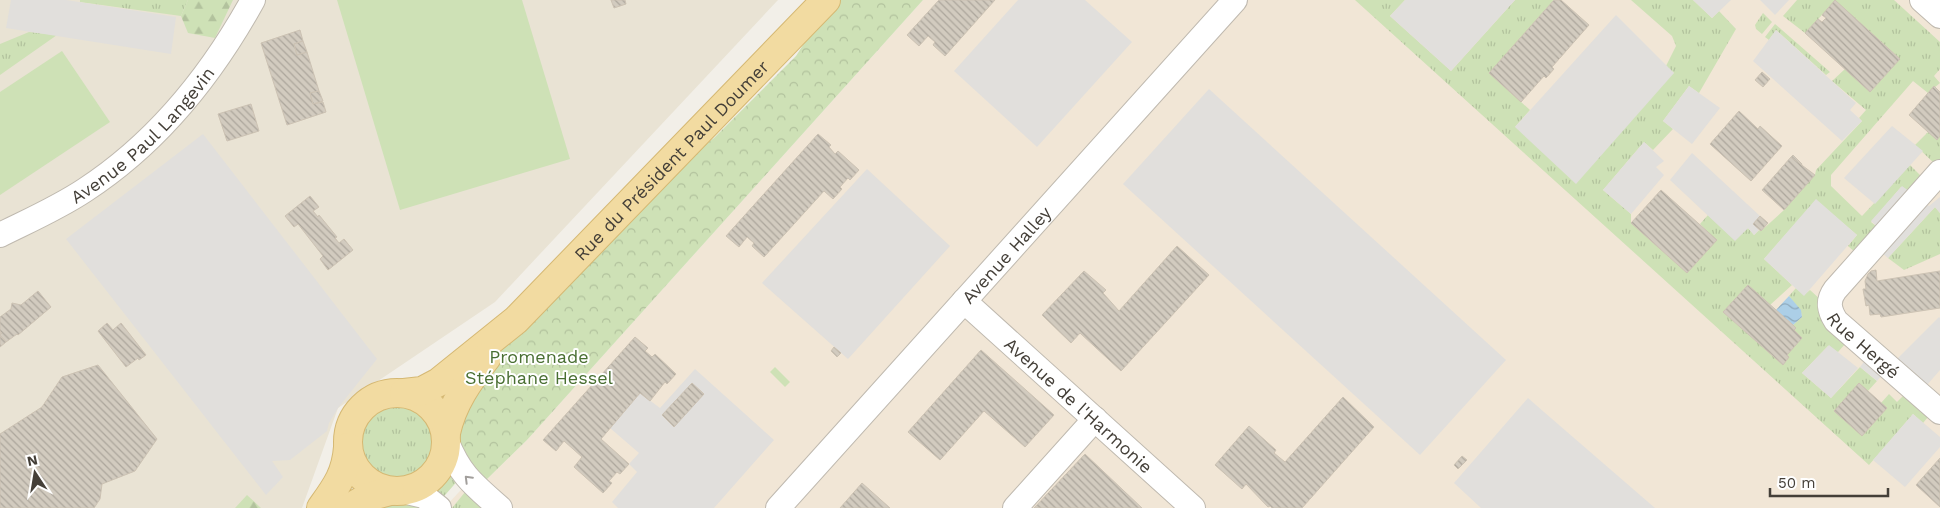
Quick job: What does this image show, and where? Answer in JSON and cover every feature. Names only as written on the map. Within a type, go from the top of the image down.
[{"type":"main road","name":"Rue du Président Paul Doumer","points":[[446,437],[453,410],[467,384],[516,320],[826,0]]},
{"type":"main road","name":"Rue du Président Paul Doumer","points":[[404,394],[422,391],[439,382],[516,320]]},
{"type":"main road","points":[[321,508],[344,472],[350,428],[355,417],[363,407],[379,396],[392,393],[417,397],[434,409],[441,420],[446,437],[443,461],[432,477],[422,485],[368,497],[349,508]]},
{"type":"main road","points":[[348,447],[354,466],[361,476],[377,488],[396,491]]},
{"type":"street","name":"Avenue Paul Langevin","points":[[0,235],[83,192],[111,171],[155,133],[200,84],[234,34],[252,0]]},
{"type":"street","name":"Avenue Halley","points":[[778,508],[1235,0]]},
{"type":"street","points":[[1922,0],[1940,16]]},
{"type":"street","name":"Rue Hergé","points":[[1939,177],[1835,290],[1830,296],[1829,305],[1831,314],[1836,321],[1940,412]]},
{"type":"street","name":"Avenue de l'Harmonie","points":[[964,302],[1193,508]]},
{"type":"street","points":[[1015,508],[1095,419]]},
{"type":"street","points":[[446,437],[456,463],[463,473],[500,508]]},
{"type":"street","points":[[396,491],[424,496],[439,508]]},
{"type":"shaded area","points":[[0,0],[778,0],[495,302],[338,408],[302,508],[0,508]]},
{"type":"shaded area","points":[[11,0],[66,0],[176,17],[171,54],[6,28]]},
{"type":"shaded area","points":[[923,0],[1940,0],[1940,508],[444,508],[474,476],[482,484],[527,440]]},
{"type":"shaded area","points":[[1018,0],[1085,0],[1132,42],[1037,147],[954,71]]},
{"type":"shaded area","points":[[1405,0],[1515,0],[1451,71],[1390,16]]},
{"type":"shaded area","points":[[1693,0],[1731,0],[1712,18]]},
{"type":"shaded area","points":[[1760,0],[1789,0],[1775,15]]},
{"type":"shaded area","points":[[1616,15],[1674,73],[1576,184],[1515,127]]},
{"type":"shaded area","points":[[1776,30],[1856,103],[1850,110],[1862,121],[1842,141],[1753,61]]},
{"type":"shaded area","points":[[1689,86],[1720,108],[1692,144],[1663,121]]},
{"type":"shaded area","points":[[1209,89],[1506,360],[1420,455],[1123,184]]},
{"type":"shaded area","points":[[1892,126],[1923,151],[1875,204],[1844,178]]},
{"type":"shaded area","points":[[203,134],[377,359],[338,408],[329,423],[327,431],[290,460],[272,461],[283,477],[266,495],[66,239]]},
{"type":"shaded area","points":[[1644,142],[1664,161],[1656,167],[1664,175],[1631,214],[1603,190]]},
{"type":"shaded area","points":[[1692,153],[1760,216],[1754,223],[1759,230],[1754,235],[1748,228],[1735,241],[1670,180]]},
{"type":"shaded area","points":[[867,169],[950,246],[848,359],[762,283]]},
{"type":"shaded area","points":[[1902,186],[1929,206],[1940,197],[1940,213],[1935,207],[1888,258],[1880,251],[1880,229],[1871,221]]},
{"type":"shaded area","points":[[1816,199],[1857,235],[1804,296],[1764,259]]},
{"type":"shaded area","points":[[1939,317],[1940,370],[1927,385],[1897,359]]},
{"type":"shaded area","points":[[1829,345],[1858,368],[1831,398],[1802,373]]},
{"type":"shaded area","points":[[1867,358],[1884,373],[1877,381],[1860,367]]},
{"type":"shaded area","points":[[695,369],[774,440],[714,508],[618,508],[612,502],[637,472],[629,464],[639,453],[610,428],[640,393],[660,408]]},
{"type":"shaded area","points":[[1528,398],[1655,508],[1481,508],[1454,483]]},
{"type":"shaded area","points":[[1913,414],[1940,437],[1940,447],[1905,487],[1873,460]]},
{"type":"green space","points":[[80,0],[188,0],[181,16],[80,2]]},
{"type":"green space","points":[[188,0],[233,0],[215,38],[188,33],[181,16]]},
{"type":"green space","points":[[337,0],[522,0],[570,159],[400,210]]},
{"type":"green space","name":"Promenade Stéphane Hessel","points":[[837,0],[923,0],[527,440],[482,484],[465,467],[456,431],[497,352],[680,164],[714,138],[796,56],[821,17]]},
{"type":"green space","points":[[1355,0],[1405,0],[1390,16],[1451,71],[1515,0],[1554,0],[1489,73],[1530,110],[1515,127],[1674,73],[1666,66],[1676,46],[1672,36],[1631,0],[1693,0],[1712,18],[1719,11],[1736,29],[1699,93],[1689,86],[1663,121],[1673,129],[1653,150],[1644,142],[1603,190],[1631,214],[1631,223],[1687,273],[1716,240],[1700,224],[1708,215],[1735,240],[1748,228],[1754,235],[1759,230],[1761,231],[1784,210],[1815,175],[1816,170],[1862,121],[1859,118],[1866,110],[1832,81],[1845,69],[1870,92],[1900,59],[1835,1],[1805,33],[1783,16],[1797,0],[1894,0],[1940,42],[1940,69],[1934,76],[1940,83],[1928,93],[1913,81],[1831,175],[1831,186],[1862,216],[1910,165],[1924,179],[1911,193],[1901,187],[1871,222],[1880,229],[1857,254],[1848,246],[1857,235],[1816,200],[1764,259],[1792,285],[1770,305],[1748,285],[1723,312],[1783,365],[1789,357],[1787,355],[1802,338],[1794,330],[1793,325],[1802,317],[1801,312],[1789,296],[1796,288],[1804,295],[1810,290],[1821,300],[1846,343],[1838,352],[1828,346],[1802,373],[1831,398],[1860,367],[1877,381],[1868,391],[1859,383],[1862,436],[1887,408],[1881,403],[1889,394],[1897,402],[1905,394],[1928,417],[1923,423],[1913,414],[1869,465]]},
{"type":"green space","points":[[1763,13],[1772,22],[1762,34],[1756,29],[1755,25]]},
{"type":"green space","points":[[1775,24],[1830,72],[1826,75],[1776,30],[1769,40],[1765,37]]},
{"type":"green space","points":[[29,32],[57,35],[0,75],[0,44]]},
{"type":"green space","points":[[62,51],[110,122],[0,195],[0,92]]},
{"type":"green space","points":[[1928,132],[1937,139],[1940,136],[1940,160],[1936,165],[1915,145]]},
{"type":"green space","points":[[1935,207],[1940,213],[1940,254],[1904,270],[1888,258]]},
{"type":"green space","points":[[775,367],[790,382],[785,387],[770,372]]},
{"type":"green space","points":[[397,402],[412,405],[425,414],[434,427],[437,442],[434,457],[425,470],[412,479],[397,482],[382,479],[369,470],[360,457],[357,442],[360,427],[369,414],[382,405]]},
{"type":"green space","points":[[451,470],[460,478],[439,502],[430,494]]},
{"type":"green space","points":[[470,486],[494,508],[452,508]]},
{"type":"green space","points":[[247,495],[261,508],[235,508]]},
{"type":"green space","points":[[404,501],[429,508],[360,508]]},
{"type":"water","points":[[1789,296],[1801,310],[1802,317],[1793,325],[1776,310]]},
{"type":"building","points":[[611,0],[625,0],[626,4],[614,8]]},
{"type":"building","points":[[939,0],[995,0],[945,56],[933,45],[935,42],[928,36],[919,46],[907,35]]},
{"type":"building","points":[[1554,0],[1561,0],[1589,25],[1552,67],[1554,69],[1546,78],[1544,76],[1521,102],[1489,73]]},
{"type":"building","points":[[1835,0],[1900,59],[1870,92],[1805,33],[1818,19],[1822,22],[1826,18],[1822,15]]},
{"type":"building","points":[[300,30],[303,41],[294,44],[297,55],[307,52],[319,91],[310,93],[313,104],[323,102],[326,112],[287,125],[261,43]]},
{"type":"building","points":[[303,41],[307,52],[297,55],[294,44]]},
{"type":"building","points":[[1762,72],[1770,79],[1763,87],[1755,80]]},
{"type":"building","points":[[1934,86],[1940,92],[1940,136],[1937,140],[1909,115]]},
{"type":"building","points":[[319,91],[323,101],[313,104],[310,93]]},
{"type":"building","points":[[251,104],[259,131],[227,141],[218,114]]},
{"type":"building","points":[[1739,111],[1758,129],[1760,126],[1782,146],[1751,181],[1710,144]]},
{"type":"building","points":[[818,134],[831,145],[829,147],[835,154],[838,151],[859,170],[850,180],[848,178],[840,187],[842,189],[833,199],[824,191],[764,257],[752,246],[754,243],[747,237],[739,247],[726,236]]},
{"type":"building","points":[[1793,155],[1802,164],[1801,166],[1791,157]]},
{"type":"building","points":[[1791,157],[1815,175],[1784,210],[1762,190]]},
{"type":"building","points":[[1661,190],[1717,240],[1687,273],[1631,223]]},
{"type":"building","points":[[310,196],[319,207],[313,211],[318,217],[319,215],[337,237],[335,238],[339,243],[344,239],[353,250],[328,270],[320,259],[323,256],[298,224],[294,227],[285,216]]},
{"type":"building","points":[[1760,216],[1768,223],[1761,231],[1753,224]]},
{"type":"building","points":[[1177,246],[1209,275],[1121,371],[1080,333],[1071,343],[1042,315],[1084,271],[1106,290],[1103,293],[1119,311]]},
{"type":"building","points":[[1876,270],[1877,281],[1940,271],[1940,308],[1881,317],[1880,314],[1870,315],[1869,305],[1866,306],[1863,289],[1866,289],[1865,281],[1868,274]]},
{"type":"building","points":[[1748,285],[1793,325],[1796,328],[1794,330],[1802,338],[1787,355],[1789,357],[1783,365],[1723,312]]},
{"type":"building","points":[[38,291],[51,307],[18,335],[6,342],[0,335],[2,333],[0,331],[0,317],[11,309],[12,303],[21,305]]},
{"type":"building","points":[[107,323],[113,330],[121,323],[146,355],[139,360],[138,358],[126,367],[98,331]]},
{"type":"building","points":[[0,335],[6,342],[0,347]]},
{"type":"building","points":[[635,337],[648,348],[645,351],[652,357],[655,354],[676,374],[667,384],[665,382],[650,401],[640,393],[601,439],[629,464],[620,474],[617,472],[609,481],[612,483],[603,493],[574,467],[582,457],[564,441],[556,451],[543,440]]},
{"type":"building","points":[[834,347],[841,353],[837,357],[831,351]]},
{"type":"building","points":[[981,350],[1054,415],[1025,447],[984,411],[940,460],[908,432]]},
{"type":"building","points":[[98,365],[157,439],[135,471],[102,484],[100,499],[94,508],[0,508],[0,434],[42,407],[62,377]]},
{"type":"building","points":[[692,383],[704,394],[674,427],[662,415]]},
{"type":"building","points":[[1859,383],[1887,408],[1862,436],[1834,411]]},
{"type":"building","points":[[1343,397],[1374,427],[1302,508],[1268,507],[1246,484],[1242,489],[1215,465],[1249,426],[1276,450],[1274,453],[1285,462]]},
{"type":"building","points":[[1085,454],[1142,508],[1034,508]]},
{"type":"building","points":[[1462,456],[1467,460],[1458,469],[1454,465]]},
{"type":"building","points":[[1940,458],[1940,507],[1916,485]]},
{"type":"building","points":[[862,483],[890,508],[840,508]]}]
